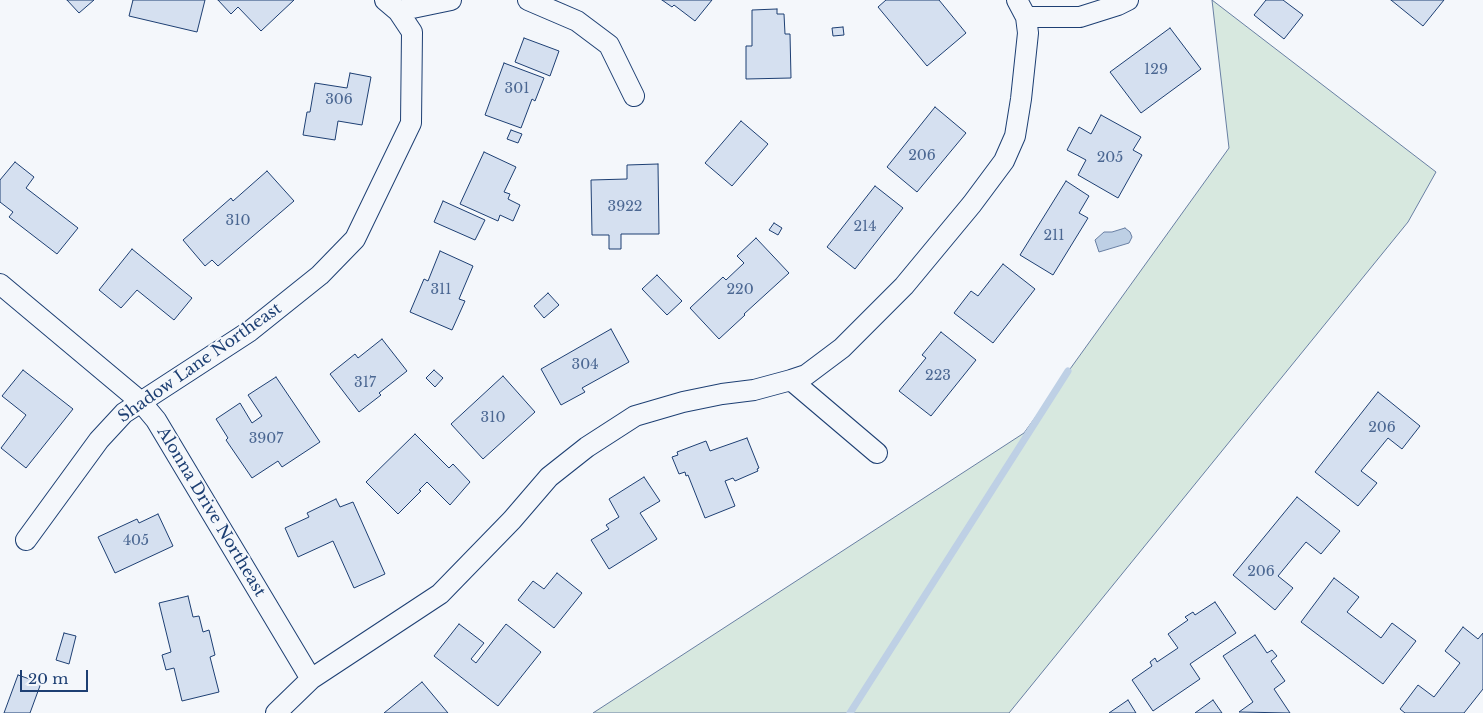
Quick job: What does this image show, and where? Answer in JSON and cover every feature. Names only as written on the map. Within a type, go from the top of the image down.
[{"type":"street","points":[[392,6],[451,0]]},
{"type":"street","points":[[528,0],[577,21],[610,45],[634,96]]},
{"type":"street","points":[[276,713],[311,679],[440,594],[512,520],[549,477],[587,447],[635,416],[683,402],[754,390],[791,380],[806,375],[842,348],[904,286],[972,204],[1004,161],[1014,136],[1021,99],[1028,33],[1022,8],[1080,17],[1128,0]]},
{"type":"street","name":"Shadow Lane Northeast","points":[[26,540],[100,440],[124,413],[250,332],[320,276],[355,239],[411,123],[412,32],[392,6]]},
{"type":"street","name":"Alonna Drive Northeast","points":[[0,284],[141,402],[156,420],[311,679]]},
{"type":"street","points":[[791,380],[877,453]]},
{"type":"shaded area","points":[[1212,0],[1436,172],[1408,222],[1009,713],[593,713],[1024,433],[1229,148]]},
{"type":"water","points":[[1125,228],[1132,237],[1129,243],[1099,252],[1095,240],[1104,232]]},
{"type":"building","points":[[67,0],[94,0],[79,13]]},
{"type":"building","points":[[133,0],[205,0],[197,32],[129,16]]},
{"type":"building","points":[[218,0],[294,0],[261,31],[238,7],[231,14]]},
{"type":"building","points":[[662,0],[712,0],[695,21],[674,5],[672,7]]},
{"type":"building","points":[[886,0],[939,0],[966,33],[927,66],[878,7]]},
{"type":"building","points":[[1266,0],[1283,0],[1303,15],[1284,39],[1254,15]]},
{"type":"building","points":[[1391,0],[1444,0],[1423,26]]},
{"type":"building","points":[[777,9],[777,14],[784,14],[785,34],[790,34],[791,78],[746,79],[746,46],[752,46],[752,10]]},
{"type":"building","points":[[843,27],[844,35],[833,36],[832,28]]},
{"type":"building","points":[[1170,28],[1201,69],[1141,113],[1110,72]]},
{"type":"building","points":[[524,38],[559,51],[550,76],[515,62]]},
{"type":"building","points":[[504,63],[544,78],[535,101],[532,99],[521,128],[485,115]]},
{"type":"building","points":[[350,73],[371,77],[362,125],[338,121],[335,140],[303,135],[307,112],[310,112],[315,83],[347,88]]},
{"type":"building","points":[[935,107],[966,133],[917,192],[887,167]]},
{"type":"building","points":[[1101,115],[1141,137],[1133,150],[1142,155],[1118,198],[1078,175],[1086,160],[1067,150],[1079,127],[1091,134]]},
{"type":"building","points":[[741,121],[768,144],[732,186],[705,163]]},
{"type":"building","points":[[511,130],[522,134],[518,143],[507,139]]},
{"type":"building","points":[[484,152],[516,167],[504,192],[510,194],[508,199],[520,205],[513,221],[500,215],[498,221],[460,204]]},
{"type":"building","points":[[15,162],[34,177],[26,188],[78,228],[57,254],[9,217],[13,212],[0,202],[0,180]]},
{"type":"building","points":[[658,164],[659,234],[621,234],[621,249],[609,249],[609,235],[592,235],[591,180],[627,179],[627,165]]},
{"type":"building","points":[[267,171],[294,201],[218,266],[212,260],[205,266],[183,240],[231,198],[233,201]]},
{"type":"building","points":[[1066,181],[1089,196],[1079,213],[1088,218],[1053,275],[1020,255]]},
{"type":"building","points":[[875,186],[903,208],[855,269],[827,247]]},
{"type":"building","points":[[443,201],[485,220],[475,240],[434,222]]},
{"type":"building","points":[[774,223],[782,228],[778,235],[769,230]]},
{"type":"building","points":[[756,238],[789,273],[719,339],[690,308],[723,277],[726,280],[744,263],[737,256]]},
{"type":"building","points":[[132,249],[192,298],[174,320],[137,290],[121,308],[99,290]]},
{"type":"building","points":[[440,251],[473,266],[459,299],[465,301],[452,330],[410,312],[424,279],[428,281]]},
{"type":"building","points":[[1003,264],[1035,289],[993,343],[954,313],[971,291],[978,296]]},
{"type":"building","points":[[657,275],[682,301],[667,315],[642,289]]},
{"type":"building","points":[[548,293],[559,305],[544,318],[534,306]]},
{"type":"building","points":[[611,329],[629,362],[582,388],[585,392],[561,405],[541,369]]},
{"type":"building","points":[[941,332],[976,360],[931,416],[899,391],[926,358],[922,355]]},
{"type":"building","points":[[382,339],[407,371],[359,412],[330,374],[355,354],[358,358]]},
{"type":"building","points":[[23,370],[73,409],[26,468],[1,448],[26,415],[2,396]]},
{"type":"building","points":[[434,370],[443,378],[435,387],[426,378]]},
{"type":"building","points":[[503,376],[535,412],[483,459],[451,424]]},
{"type":"building","points":[[276,377],[320,442],[282,467],[278,461],[252,478],[226,440],[228,438],[216,419],[240,403],[252,423],[262,416],[248,395]]},
{"type":"building","points":[[1378,392],[1420,426],[1402,449],[1388,438],[1361,471],[1377,483],[1358,506],[1315,472]]},
{"type":"building","points":[[415,434],[449,468],[453,464],[470,482],[450,505],[427,482],[419,490],[421,491],[398,514],[366,482]]},
{"type":"building","points":[[747,438],[759,468],[757,469],[758,471],[735,481],[733,478],[725,481],[735,506],[705,518],[688,475],[686,476],[685,472],[679,474],[672,457],[678,455],[677,452],[706,441],[710,451]]},
{"type":"building","points":[[644,477],[660,501],[640,513],[657,539],[609,569],[591,540],[609,529],[606,525],[619,517],[609,499]]},
{"type":"building","points":[[1297,497],[1340,531],[1321,554],[1306,542],[1278,576],[1293,588],[1275,610],[1233,575]]},
{"type":"building","points":[[336,499],[340,507],[353,502],[385,574],[354,588],[333,541],[298,557],[285,528],[309,517],[307,513]]},
{"type":"building","points":[[158,514],[173,546],[115,573],[98,537],[137,519],[139,523]]},
{"type":"building","points":[[557,573],[582,593],[554,628],[518,600],[533,581],[544,589]]},
{"type":"building","points":[[1334,578],[1359,597],[1347,612],[1381,638],[1392,623],[1416,641],[1383,684],[1301,622]]},
{"type":"building","points":[[188,596],[193,617],[199,616],[203,632],[209,630],[215,655],[210,657],[219,692],[182,701],[174,668],[166,670],[162,655],[171,652],[159,603]]},
{"type":"building","points":[[1215,602],[1236,633],[1190,664],[1200,679],[1153,711],[1132,680],[1152,666],[1150,662],[1155,658],[1157,662],[1178,648],[1168,634],[1188,620],[1185,617],[1193,612],[1195,615]]},
{"type":"building","points":[[459,624],[484,643],[471,659],[476,663],[506,624],[541,652],[498,706],[434,656]]},
{"type":"building","points":[[1463,627],[1478,639],[1483,633],[1483,689],[1464,713],[1405,713],[1400,709],[1418,685],[1434,697],[1460,663],[1445,651]]},
{"type":"building","points":[[64,633],[76,636],[69,664],[56,660]]},
{"type":"building","points":[[1255,635],[1267,653],[1272,650],[1277,656],[1271,661],[1285,681],[1274,689],[1290,713],[1239,712],[1253,702],[1223,656]]},
{"type":"building","points":[[18,675],[41,683],[30,713],[4,713]]},
{"type":"building","points":[[422,682],[448,713],[384,713]]},
{"type":"building","points":[[1128,700],[1136,713],[1109,713]]},
{"type":"building","points":[[1213,700],[1222,713],[1195,713]]},
{"type":"waterway","points":[[850,713],[1068,371]]}]
